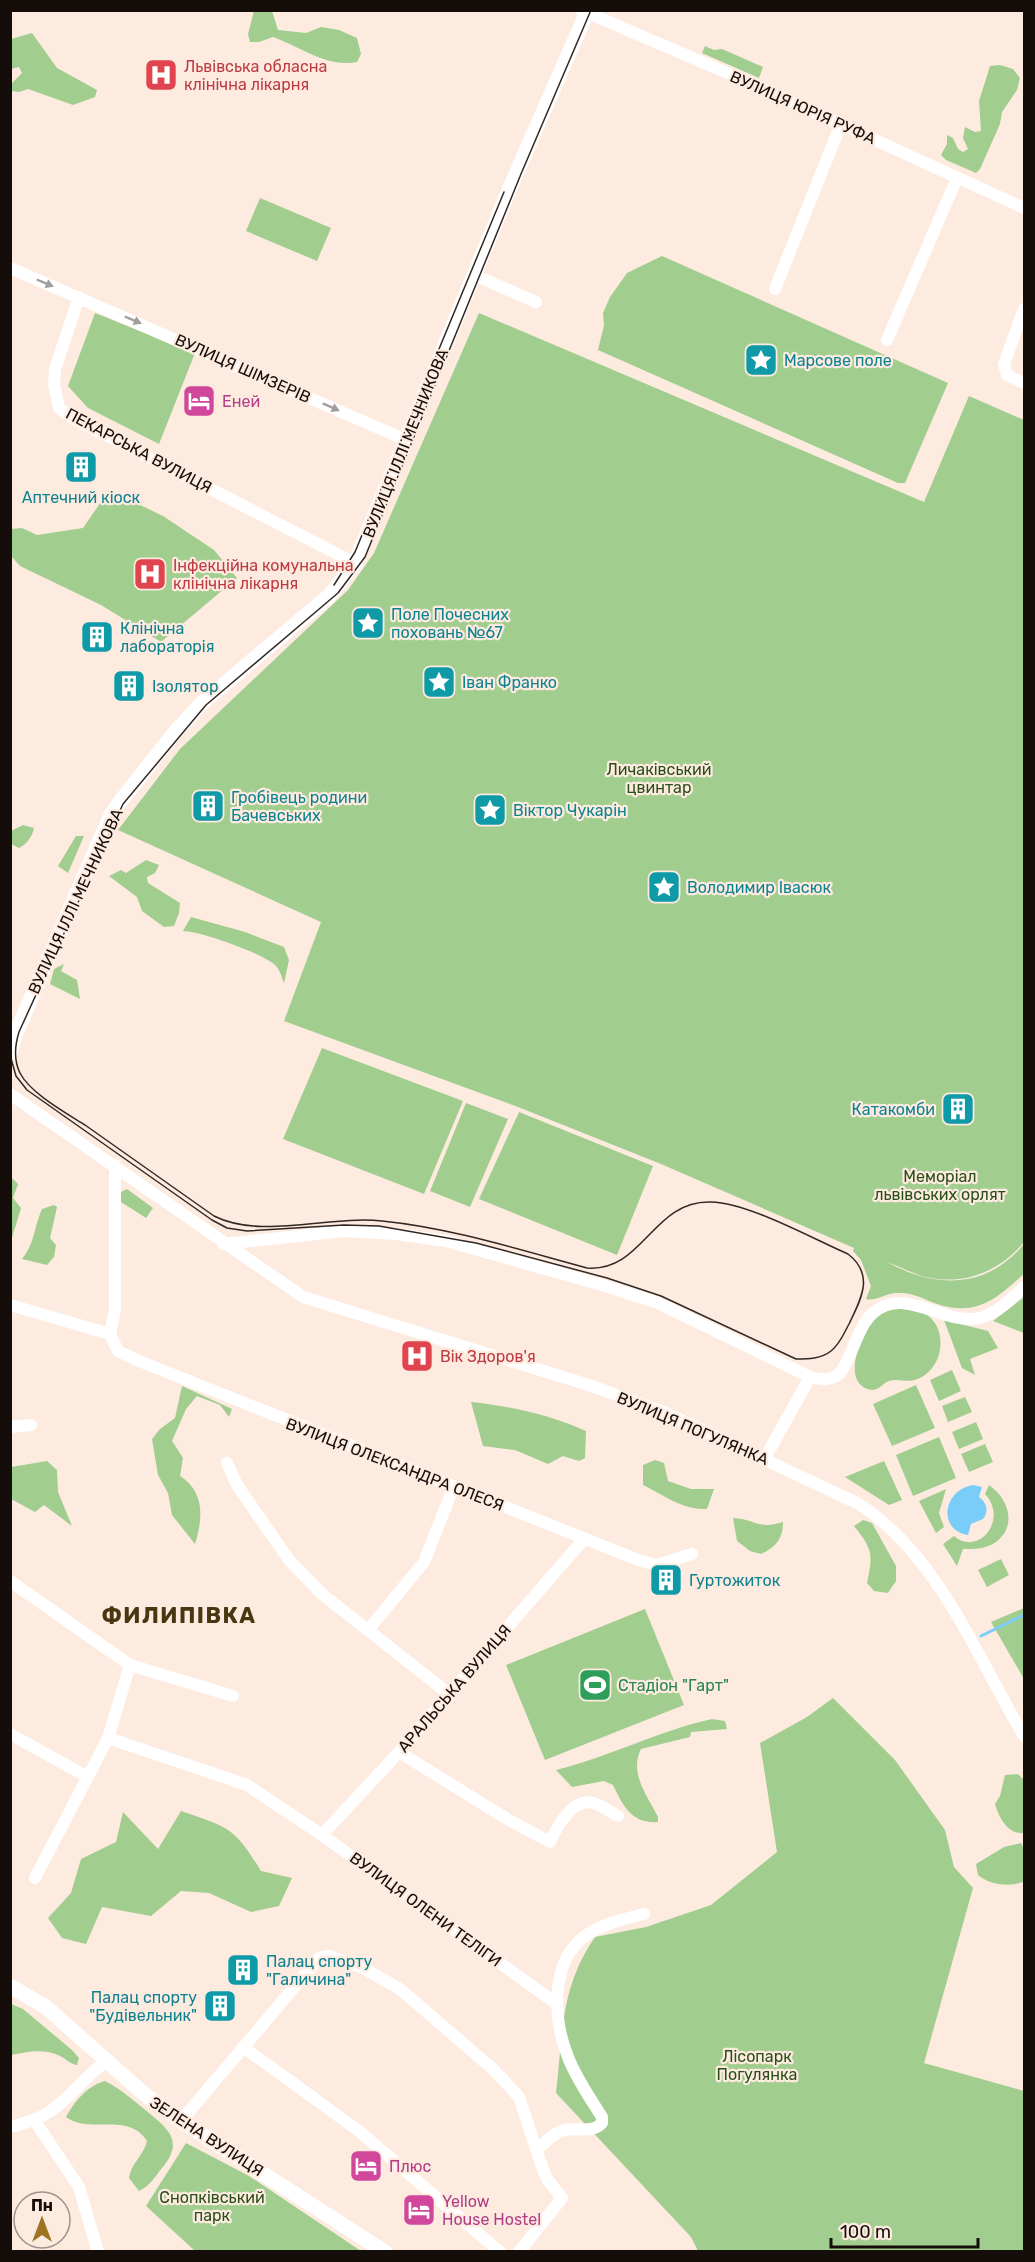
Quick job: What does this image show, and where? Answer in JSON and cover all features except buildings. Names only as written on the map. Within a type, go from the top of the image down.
[{"type":"main road","name":"ВУЛИЦЯ ІЛЛІ МЕЧНИКОВА","points":[[10,1052],[13,1035],[111,815],[120,802],[176,731],[202,703],[330,595],[355,563],[585,11]]},
{"type":"main road","name":"ЗЕЛЕНА ВУЛИЦЯ","points":[[10,1986],[46,2007],[106,2061],[181,2121],[385,2252]]},
{"type":"street","name":"ВУЛИЦЯ ЮРІЯ РУФА","points":[[585,11],[1024,208]]},
{"type":"street","points":[[775,289],[841,124]]},
{"type":"street","points":[[887,340],[957,178]]},
{"type":"street","points":[[10,268],[79,297]]},
{"type":"street","points":[[474,275],[536,302]]},
{"type":"street","name":"ВУЛИЦЯ ШІМЗЕРІВ","points":[[79,297],[406,440]]},
{"type":"street","name":"ПЕКАРСЬКА ВУЛИЦЯ","points":[[79,297],[55,369],[54,384],[59,408],[72,418],[355,563]]},
{"type":"street","points":[[1024,309],[1004,364],[1007,375],[1024,382]]},
{"type":"street","name":"ВУЛИЦЯ ПОГУЛЯНКА","points":[[10,1094],[303,1297],[592,1386],[666,1413],[765,1458],[859,1504],[883,1519],[906,1541],[937,1585],[1024,1736]]},
{"type":"street","points":[[10,1305],[110,1334],[115,1310],[115,1165]]},
{"type":"street","points":[[224,1244],[345,1231],[396,1233],[446,1241],[658,1303],[810,1377],[822,1379],[835,1377],[843,1368],[869,1317],[881,1307],[894,1303],[908,1303],[954,1317],[981,1317],[1008,1301],[1024,1287]]},
{"type":"street","name":"ВУЛИЦЯ ОЛЕКСАНДРА ОЛЕСЯ","points":[[110,1334],[118,1351],[126,1355],[584,1539],[657,1565],[692,1554]]},
{"type":"street","points":[[765,1458],[810,1377]]},
{"type":"street","points":[[10,1427],[31,1425]]},
{"type":"street","points":[[227,1463],[237,1485],[289,1560],[322,1594],[449,1694]]},
{"type":"street","points":[[369,1629],[424,1562],[454,1486]]},
{"type":"street","name":"АРАЛЬСЬКА ВУЛИЦЯ","points":[[322,1835],[399,1752],[584,1539]]},
{"type":"street","points":[[10,1581],[130,1665],[233,1696]]},
{"type":"street","points":[[35,1878],[86,1776],[108,1738],[130,1665]]},
{"type":"street","points":[[10,1734],[86,1776]]},
{"type":"street","name":"ВУЛИЦЯ ОЛЕНИ ТЕЛІГИ","points":[[108,1738],[248,1785],[322,1835],[557,2004]]},
{"type":"street","points":[[399,1752],[507,1819],[550,1842],[570,1810],[580,1804],[592,1802],[618,1816]]},
{"type":"street","points":[[537,2150],[553,2135],[564,2130],[594,2128],[602,2123],[602,2117],[568,2057],[557,2004],[560,1977],[577,1944],[587,1935],[610,1923],[644,1914]]},
{"type":"street","points":[[181,2121],[319,1958],[329,1956],[361,1967],[399,1989],[494,2070],[519,2097],[530,2136],[547,2179],[562,2198],[519,2252]]},
{"type":"street","points":[[243,2047],[359,2131],[500,2252]]},
{"type":"street","points":[[10,2127],[35,2121],[57,2108],[106,2061]]},
{"type":"street","points":[[35,2121],[80,2187],[98,2252]]},
{"type":"green space","points":[[254,11],[272,11],[278,30],[306,33],[321,27],[339,30],[357,38],[361,54],[357,62],[335,62],[314,56],[273,37],[259,42],[250,42],[248,34]]},
{"type":"green space","points":[[32,33],[57,68],[97,90],[95,97],[73,105],[28,89],[19,92],[11,91],[11,84],[22,73],[19,67],[11,69],[11,39]]},
{"type":"green space","points":[[705,46],[714,50],[722,49],[763,67],[759,78],[702,53]]},
{"type":"green space","points":[[1000,65],[1013,69],[1020,78],[1017,90],[1002,112],[1000,124],[980,169],[976,173],[946,160],[941,155],[947,144],[947,135],[953,138],[958,149],[963,152],[968,149],[963,138],[965,127],[975,132],[981,131],[979,101],[990,66]]},
{"type":"green space","points":[[260,198],[331,228],[317,261],[246,231]]},
{"type":"green space","points":[[662,256],[948,383],[905,483],[898,483],[598,350],[604,325],[603,313],[610,297],[627,273]]},
{"type":"green space","points":[[95,313],[195,353],[159,444],[88,408],[68,386]]},
{"type":"green space","name":"Личаківський цвинтар","points":[[479,313],[924,502],[969,396],[1024,420],[1024,1242],[1003,1262],[991,1269],[951,1280],[977,1277],[994,1270],[1010,1259],[1024,1244],[1024,1274],[995,1298],[975,1307],[951,1307],[902,1293],[866,1299],[871,1286],[861,1260],[853,1251],[854,1248],[661,1164],[518,1107],[284,1021],[321,922],[118,830],[180,749],[348,590],[374,553]],"holes":[[[887,1262],[922,1276],[951,1280],[924,1277],[905,1271]]]},
{"type":"green space","points":[[109,490],[163,516],[214,550],[237,578],[161,642],[101,605],[20,566],[11,556],[11,529],[22,528],[37,535],[83,528]]},
{"type":"green space","points":[[23,825],[34,828],[29,840],[19,848],[11,844],[11,831]]},
{"type":"green space","points":[[76,836],[84,836],[68,873],[58,866]]},
{"type":"green space","points":[[146,860],[159,865],[155,873],[147,877],[148,883],[180,903],[174,926],[164,927],[142,911],[137,897],[109,876],[121,870],[126,873]]},
{"type":"green space","points":[[191,917],[245,932],[284,947],[289,960],[284,983],[276,966],[259,955],[217,939],[183,931]]},
{"type":"green space","points":[[64,964],[61,971],[77,980],[80,999],[50,984],[54,969]]},
{"type":"green space","points":[[322,1048],[463,1101],[424,1194],[283,1139]]},
{"type":"green space","points":[[466,1103],[508,1119],[470,1207],[430,1191]]},
{"type":"green space","points":[[519,1112],[653,1166],[617,1255],[479,1199]]},
{"type":"green space","points":[[11,1177],[18,1184],[13,1198],[21,1208],[11,1241]]},
{"type":"green space","points":[[127,1189],[153,1208],[146,1218],[121,1202],[121,1192]]},
{"type":"green space","points":[[54,1205],[57,1207],[50,1238],[56,1245],[54,1257],[47,1265],[22,1259],[32,1241],[42,1209]]},
{"type":"green space","points":[[1024,1297],[1024,1333],[993,1321]]},
{"type":"green space","points":[[903,1306],[921,1311],[933,1320],[941,1345],[936,1362],[925,1375],[914,1380],[893,1380],[873,1390],[862,1386],[856,1378],[855,1367],[857,1354],[867,1330],[881,1313]]},
{"type":"green space","points":[[944,1320],[988,1331],[998,1348],[970,1359],[975,1375],[962,1368]]},
{"type":"green space","points":[[952,1370],[961,1391],[939,1401],[930,1380]]},
{"type":"green space","points":[[916,1385],[935,1428],[892,1446],[873,1404]]},
{"type":"green space","points":[[182,1386],[232,1409],[229,1417],[220,1405],[197,1396],[186,1409],[172,1441],[183,1458],[180,1476],[194,1490],[200,1506],[200,1525],[195,1544],[172,1515],[168,1493],[158,1475],[152,1439],[160,1429],[175,1418]]},
{"type":"green space","points":[[965,1397],[972,1412],[948,1422],[942,1406]]},
{"type":"green space","points":[[471,1402],[530,1412],[586,1431],[585,1458],[579,1461],[563,1456],[548,1464],[515,1450],[483,1446]]},
{"type":"green space","points":[[976,1422],[983,1439],[959,1449],[952,1432]]},
{"type":"green space","points":[[939,1437],[956,1478],[913,1496],[896,1455]]},
{"type":"green space","points":[[985,1444],[993,1462],[969,1472],[961,1454]]},
{"type":"green space","points":[[655,1460],[664,1463],[668,1481],[691,1489],[714,1489],[707,1509],[681,1504],[643,1485],[643,1465]]},
{"type":"green space","points":[[47,1461],[57,1470],[58,1492],[72,1526],[44,1505],[35,1512],[11,1499],[11,1467]]},
{"type":"green space","points":[[884,1461],[902,1500],[889,1505],[845,1477]]},
{"type":"green space","points":[[989,1485],[996,1490],[1005,1504],[1008,1512],[1007,1528],[996,1542],[989,1546],[963,1549],[957,1566],[943,1544],[954,1536],[963,1541],[972,1542],[988,1533],[994,1514],[992,1504],[985,1494]]},
{"type":"green space","points":[[946,1489],[939,1513],[944,1527],[936,1533],[919,1501]]},
{"type":"green space","points":[[733,1518],[762,1525],[783,1522],[782,1533],[775,1545],[761,1554],[750,1551],[737,1541]]},
{"type":"green space","points":[[863,1520],[872,1523],[896,1566],[896,1581],[888,1593],[874,1591],[867,1583],[870,1553],[865,1541],[854,1526]]},
{"type":"green space","points":[[1001,1559],[1009,1575],[987,1587],[978,1570]]},
{"type":"green space","points":[[1024,1608],[1024,1679],[991,1622]]},
{"type":"green space","name":"Стадіон \"Гарт\"","points":[[645,1609],[684,1705],[545,1760],[506,1665]]},
{"type":"green space","name":"Лісопарк Погулянка","points":[[833,1698],[895,1760],[945,1830],[954,1867],[973,1888],[924,2063],[1024,2091],[1024,2251],[698,2251],[691,2237],[556,2093],[562,2031],[569,1993],[575,1975],[595,1937],[646,1927],[711,1905],[777,1852],[760,1743],[807,1717]]},
{"type":"green space","points":[[712,1719],[725,1721],[727,1729],[691,1732],[690,1737],[641,1749],[638,1758],[638,1775],[658,1817],[658,1822],[649,1822],[635,1817],[625,1806],[613,1785],[604,1781],[572,1787],[556,1770],[672,1730]]},
{"type":"green space","points":[[1018,1774],[1024,1780],[1024,1833],[1013,1831],[1005,1824],[995,1804],[1000,1796],[1005,1775]]},
{"type":"green space","points":[[181,1811],[221,1826],[237,1837],[261,1871],[292,1878],[279,1906],[251,1912],[209,1893],[181,1891],[151,1916],[102,1907],[86,1944],[62,1938],[48,1918],[71,1893],[81,1859],[116,1842],[123,1812],[158,1849]]},
{"type":"green space","points":[[1021,1843],[1024,1849],[1023,1882],[999,1884],[978,1875],[976,1864],[1004,1847]]},
{"type":"green space","points":[[11,2004],[23,2009],[72,2050],[79,2058],[77,2065],[48,2052],[36,2051],[11,2055]]},
{"type":"green space","points":[[105,2081],[116,2087],[165,2127],[173,2141],[173,2149],[169,2158],[152,2181],[139,2191],[129,2178],[147,2141],[139,2132],[119,2125],[75,2122],[66,2117],[82,2095],[93,2086]]},
{"type":"green space","name":"Снопківський парк","points":[[186,2143],[249,2176],[361,2251],[195,2251],[146,2206]]},
{"type":"water","points":[[973,1485],[982,1487],[979,1497],[984,1502],[986,1510],[983,1519],[971,1524],[968,1535],[958,1532],[951,1526],[948,1510],[955,1494]]},
{"type":"waterway","points":[[981,1636],[1024,1615]]},
{"type":"tram line","points":[[10,1055],[16,1076],[27,1090],[212,1220],[227,1228],[247,1231],[344,1225],[379,1226],[476,1243],[607,1278],[661,1296],[796,1359],[823,1356],[842,1338],[858,1305],[863,1288],[861,1270],[856,1262],[848,1254],[780,1222],[743,1208],[711,1202],[691,1204],[675,1212],[661,1223],[622,1259],[606,1266],[587,1268],[486,1240],[408,1224],[362,1220],[274,1227],[233,1223],[214,1216],[49,1102],[25,1080],[20,1073],[16,1058],[19,1032],[123,804],[206,705],[338,593],[365,557],[521,174],[591,10]]},
{"type":"tram line","points":[[334,585],[355,552],[504,192]]},
{"type":"place","name":"Львівська обласна клінічна лікарня","points":[[161,75]]},
{"type":"place","name":"Марсове поле","points":[[761,360]]},
{"type":"place","name":"Еней","points":[[199,401]]},
{"type":"place","name":"Аптечний кіоск","points":[[81,467]]},
{"type":"place","name":"Інфекційна комунальна клінічна лікарня","points":[[150,574]]},
{"type":"place","name":"Поле Почесних поховань №67","points":[[368,623]]},
{"type":"place","name":"Клінічна лабораторія","points":[[97,637]]},
{"type":"place","name":"Іван Франко","points":[[439,682]]},
{"type":"place","name":"Ізолятор","points":[[129,686]]},
{"type":"place","name":"Гробівець родини Бачевських","points":[[208,806]]},
{"type":"place","name":"Віктор Чукарін","points":[[490,810]]},
{"type":"place","name":"Володимир Івасюк","points":[[664,887]]},
{"type":"place","name":"Катакомби","points":[[958,1109]]},
{"type":"place","name":"Вік Здоров'я","points":[[417,1356]]},
{"type":"place","name":"Гуртожиток","points":[[666,1580]]},
{"type":"place","name":"Стадіон \"Гарт\"","points":[[595,1685]]},
{"type":"place","name":"Палац спорту \"Галичина\"","points":[[243,1970]]},
{"type":"place","name":"Палац спорту \"Будівельник\"","points":[[220,2006]]},
{"type":"place","name":"Плюс","points":[[366,2166]]},
{"type":"place","name":"Yellow House Hostel","points":[[419,2210]]},
{"type":"district","name":"ФИЛИПІВКА","points":[[179,1615]]},
{"type":"park label","name":"Меморіал львівських орлят","points":[[940,1185]]}]
